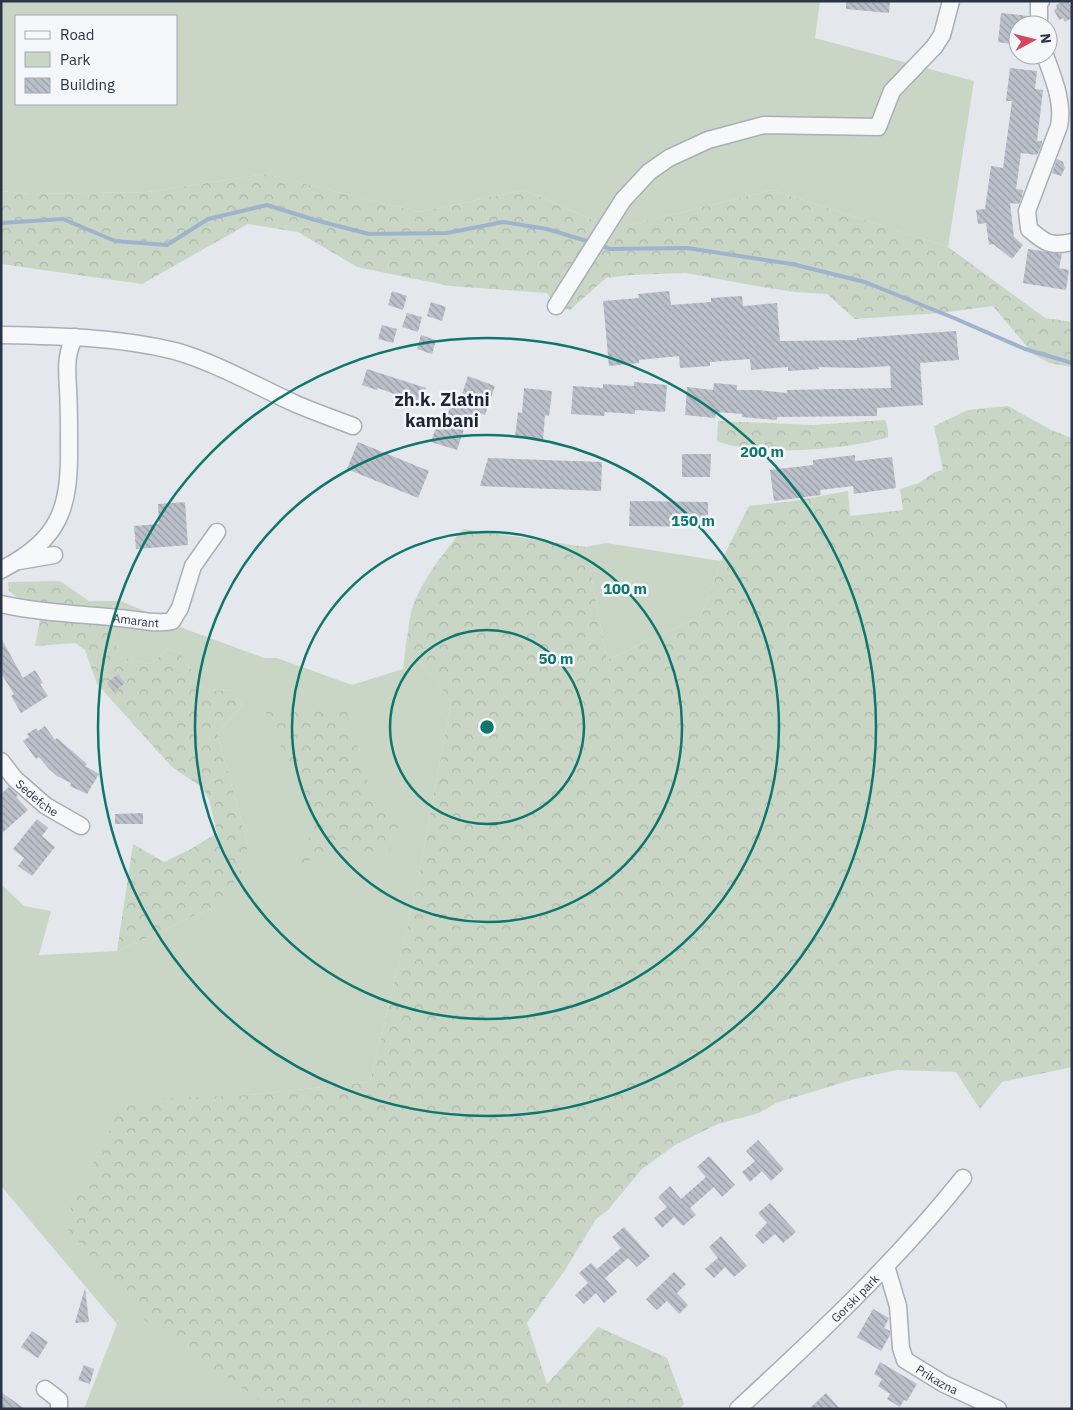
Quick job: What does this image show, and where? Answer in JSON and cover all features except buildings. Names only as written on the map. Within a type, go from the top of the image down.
[{"type":"street","points":[[556,306],[622,200],[649,172],[669,158],[708,140],[764,126],[878,127],[892,90],[942,35],[951,1]]},
{"type":"street","points":[[1039,15],[1039,3],[1041,1]]},
{"type":"street","points":[[1049,65],[1058,92],[1061,117],[1027,211],[1029,229],[1042,241],[1059,245],[1072,242]]},
{"type":"street","points":[[1,335],[112,339],[174,351],[196,358],[261,386],[296,404],[353,426]]},
{"type":"street","points":[[1,570],[17,561],[42,542],[58,523],[67,497],[70,471],[66,374],[67,354],[75,337]]},
{"type":"street","name":"Amarant","points":[[1,604],[24,610],[122,618],[162,624],[172,621],[180,608],[193,566],[217,532]]},
{"type":"street","points":[[17,561],[54,555]]},
{"type":"street","name":"Sedefche","points":[[1,761],[15,779],[46,806],[81,826]]},
{"type":"street","name":"Gorski park","points":[[738,1409],[886,1266],[938,1209],[963,1178]]},
{"type":"street","name":"Prikazna","points":[[886,1266],[898,1306],[901,1348],[905,1360],[944,1384],[998,1409]]},
{"type":"street","points":[[45,1389],[59,1400],[59,1409]]},
{"type":"green space","points":[[1,1],[820,1],[815,38],[974,81],[948,247],[772,190],[614,229],[524,190],[419,212],[265,174],[148,192],[30,194],[1,191]]},
{"type":"green space","points":[[265,174],[419,212],[524,190],[614,229],[772,190],[948,247],[1045,318],[1072,322],[1072,367],[1049,363],[1033,354],[993,306],[940,313],[855,319],[827,294],[795,292],[686,273],[606,278],[570,310],[555,305],[547,293],[450,286],[357,267],[298,232],[248,224],[142,284],[1,264],[1,191],[30,194],[148,192]]},
{"type":"green space","points":[[1008,406],[1051,430],[1072,438],[1072,1067],[1002,1082],[980,1109],[956,1072],[897,1070],[851,1080],[776,1103],[759,1113],[718,1124],[675,1145],[642,1169],[607,1211],[596,1219],[565,1270],[527,1323],[547,1384],[598,1327],[667,1358],[684,1404],[679,1409],[266,1409],[267,1405],[144,1320],[63,1223],[125,1100],[249,1095],[370,1082],[416,892],[451,701],[406,644],[409,622],[416,598],[422,587],[448,547],[463,529],[586,547],[607,660],[702,615],[721,561],[749,506],[794,501],[848,491],[850,516],[903,510],[900,489],[919,483],[935,472],[943,470],[934,426],[968,410]]},
{"type":"green space","points":[[885,420],[888,437],[871,442],[827,448],[802,450],[755,449],[717,441],[718,421],[813,425]]},
{"type":"green space","points":[[606,543],[721,561],[702,615],[607,660],[586,547]]},
{"type":"green space","points":[[60,581],[89,601],[116,638],[117,656],[150,664],[168,649],[180,653],[204,690],[233,691],[243,705],[217,733],[248,844],[241,873],[216,906],[117,951],[133,844],[164,862],[191,849],[217,833],[209,800],[203,788],[172,767],[97,684],[85,650],[75,643],[35,646],[41,615],[9,591],[8,582]]},
{"type":"green space","points":[[89,601],[121,601],[188,630],[264,658],[277,658],[352,685],[403,669],[406,644],[451,701],[416,892],[370,1082],[249,1095],[268,1406],[266,1409],[84,1409],[117,1324],[1,1186],[1,884],[24,906],[51,911],[39,955],[117,951],[216,906],[248,844],[217,733],[243,705],[233,691],[204,690],[180,653],[168,649],[150,664],[116,656],[116,638]]},
{"type":"green space","points":[[264,708],[346,710],[367,775],[368,799],[401,819],[387,858],[333,848],[300,865],[313,826],[308,797],[276,737]]},
{"type":"waterway","points":[[1,223],[63,219],[115,241],[167,245],[208,219],[267,205],[369,234],[447,233],[503,222],[547,229],[590,242]]},
{"type":"waterway","points":[[599,245],[610,249],[687,248],[792,264],[865,282],[1025,349],[1072,363]]},
{"type":"district","name":"zh.k. Zlatni kambani","points":[[442,409]]}]
